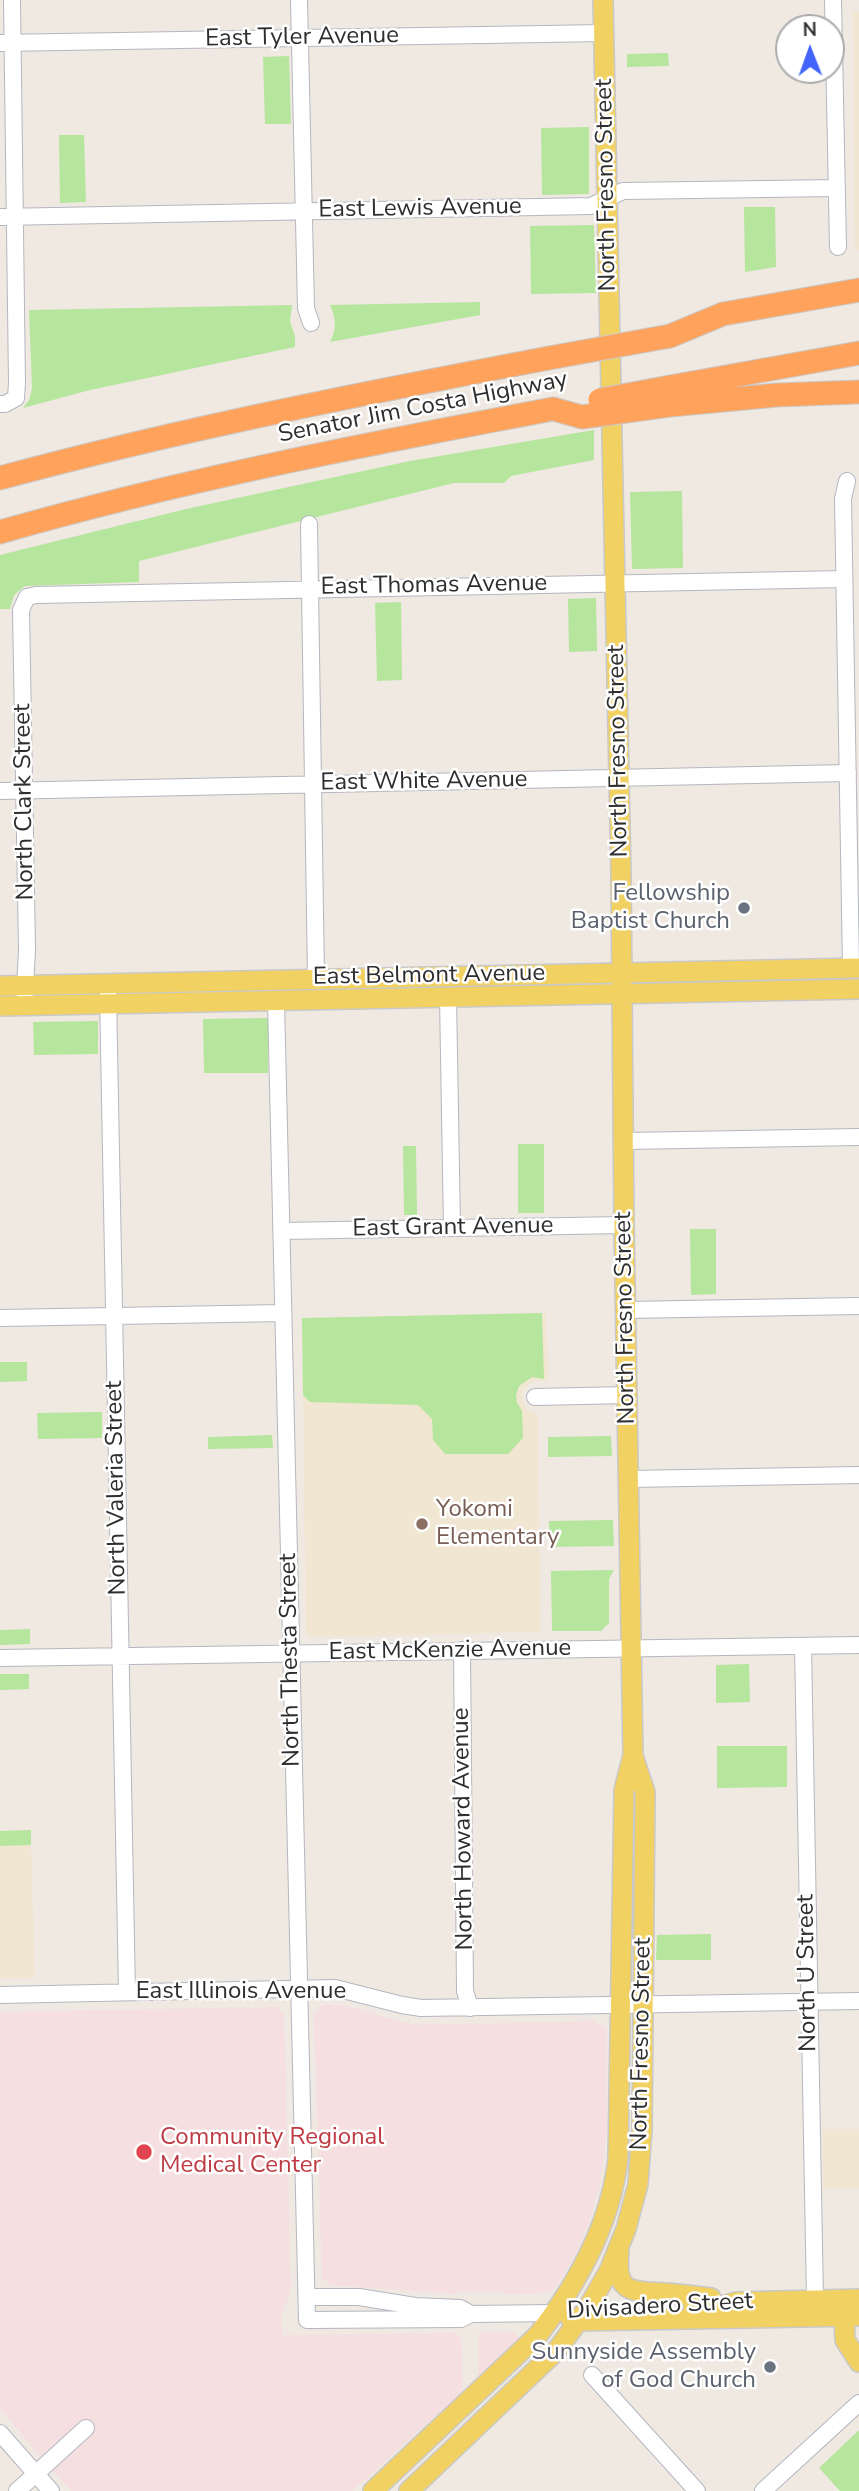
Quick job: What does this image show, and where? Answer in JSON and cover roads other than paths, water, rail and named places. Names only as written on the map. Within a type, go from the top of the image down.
[{"type":"highway","points":[[670,336],[723,314],[859,290]]},
{"type":"highway","name":"Senator Jim Costa Highway","points":[[0,478],[155,439],[450,377],[670,336],[859,305]]},
{"type":"highway","points":[[670,396],[859,353]]},
{"type":"highway","points":[[670,396],[859,393]]},
{"type":"highway","name":"Senator Jim Costa Highway","points":[[0,532],[176,486],[322,453],[553,409],[582,417],[670,396]]},
{"type":"main road","name":"North Fresno Street","points":[[373,2491],[538,2335],[555,2313],[587,2260],[606,2215],[615,2181],[619,2139],[624,1790],[633,1755],[620,778],[603,0]]},
{"type":"main road","name":"East Belmont Avenue","points":[[0,986],[855,968]]},
{"type":"main road","name":"East Belmont Avenue","points":[[0,1006],[859,989]]},
{"type":"main road","name":"North Fresno Street","points":[[413,2490],[557,2350],[583,2315],[620,2247],[632,2210],[641,2158],[645,1792],[633,1755]]},
{"type":"main road","points":[[620,2247],[619,2274],[624,2285],[633,2291],[684,2294],[736,2302]]},
{"type":"main road","name":"Divisadero Street","points":[[583,2315],[722,2306],[736,2302],[859,2299]]},
{"type":"main road","points":[[720,2319],[753,2310],[799,2309],[814,2303],[815,2300]]},
{"type":"main road","name":"Divisadero Street","points":[[555,2313],[720,2319],[854,2313]]},
{"type":"main road","points":[[854,2313],[845,2340],[859,2362]]},
{"type":"street","points":[[0,404],[16,398],[7,217],[6,43],[12,0]]},
{"type":"street","points":[[299,0],[306,308],[312,323]]},
{"type":"street","points":[[833,0],[838,247]]},
{"type":"street","name":"East Tyler Avenue","points":[[6,43],[604,33]]},
{"type":"street","name":"East Lewis Avenue","points":[[7,217],[591,206],[623,191],[837,188]]},
{"type":"street","points":[[847,481],[843,499],[844,579],[855,968]]},
{"type":"street","points":[[309,524],[316,978]]},
{"type":"street","name":"East Thomas Avenue","points":[[25,600],[36,595],[844,579]]},
{"type":"street","name":"North Clark Street","points":[[24,1006],[26,790],[21,610],[25,600]]},
{"type":"street","name":"East White Avenue","points":[[0,791],[848,773]]},
{"type":"street","name":"North Valeria Street","points":[[107,984],[127,1992]]},
{"type":"street","points":[[448,997],[452,1228]]},
{"type":"street","name":"North Thesta Street","points":[[276,1001],[307,2320],[461,2319],[471,2314]]},
{"type":"street","points":[[625,1141],[859,1137]]},
{"type":"street","name":"East Grant Avenue","points":[[281,1231],[624,1225]]},
{"type":"street","points":[[626,1310],[859,1306]]},
{"type":"street","points":[[0,1318],[283,1313]]},
{"type":"street","points":[[535,1397],[628,1395]]},
{"type":"street","points":[[629,1479],[859,1475]]},
{"type":"street","name":"East McKenzie Avenue","points":[[0,1658],[859,1645]]},
{"type":"street","name":"North U Street","points":[[803,1646],[815,2300]]},
{"type":"street","name":"North Howard Avenue","points":[[462,1650],[465,1991],[470,2008]]},
{"type":"street","name":"East Illinois Avenue","points":[[0,1995],[343,1989],[411,2007],[470,2008],[859,2001]]},
{"type":"street","points":[[307,2297],[359,2297],[415,2306],[460,2308],[471,2314],[555,2313]]},
{"type":"street","points":[[592,2375],[698,2491]]},
{"type":"street","points":[[763,2491],[859,2403]]},
{"type":"street","points":[[17,2491],[86,2428]]},
{"type":"street","points":[[0,2433],[51,2491]]},
{"type":"street","points":[[395,2470],[413,2490]]},
{"type":"place","name":"Fellowship Baptist Church","points":[[744,908]]},
{"type":"place","name":"Yokomi Elementary","points":[[422,1524]]},
{"type":"place","name":"Community Regional Medical Center","points":[[144,2152]]},
{"type":"place","name":"Sunnyside Assembly of God Church","points":[[770,2367]]}]
